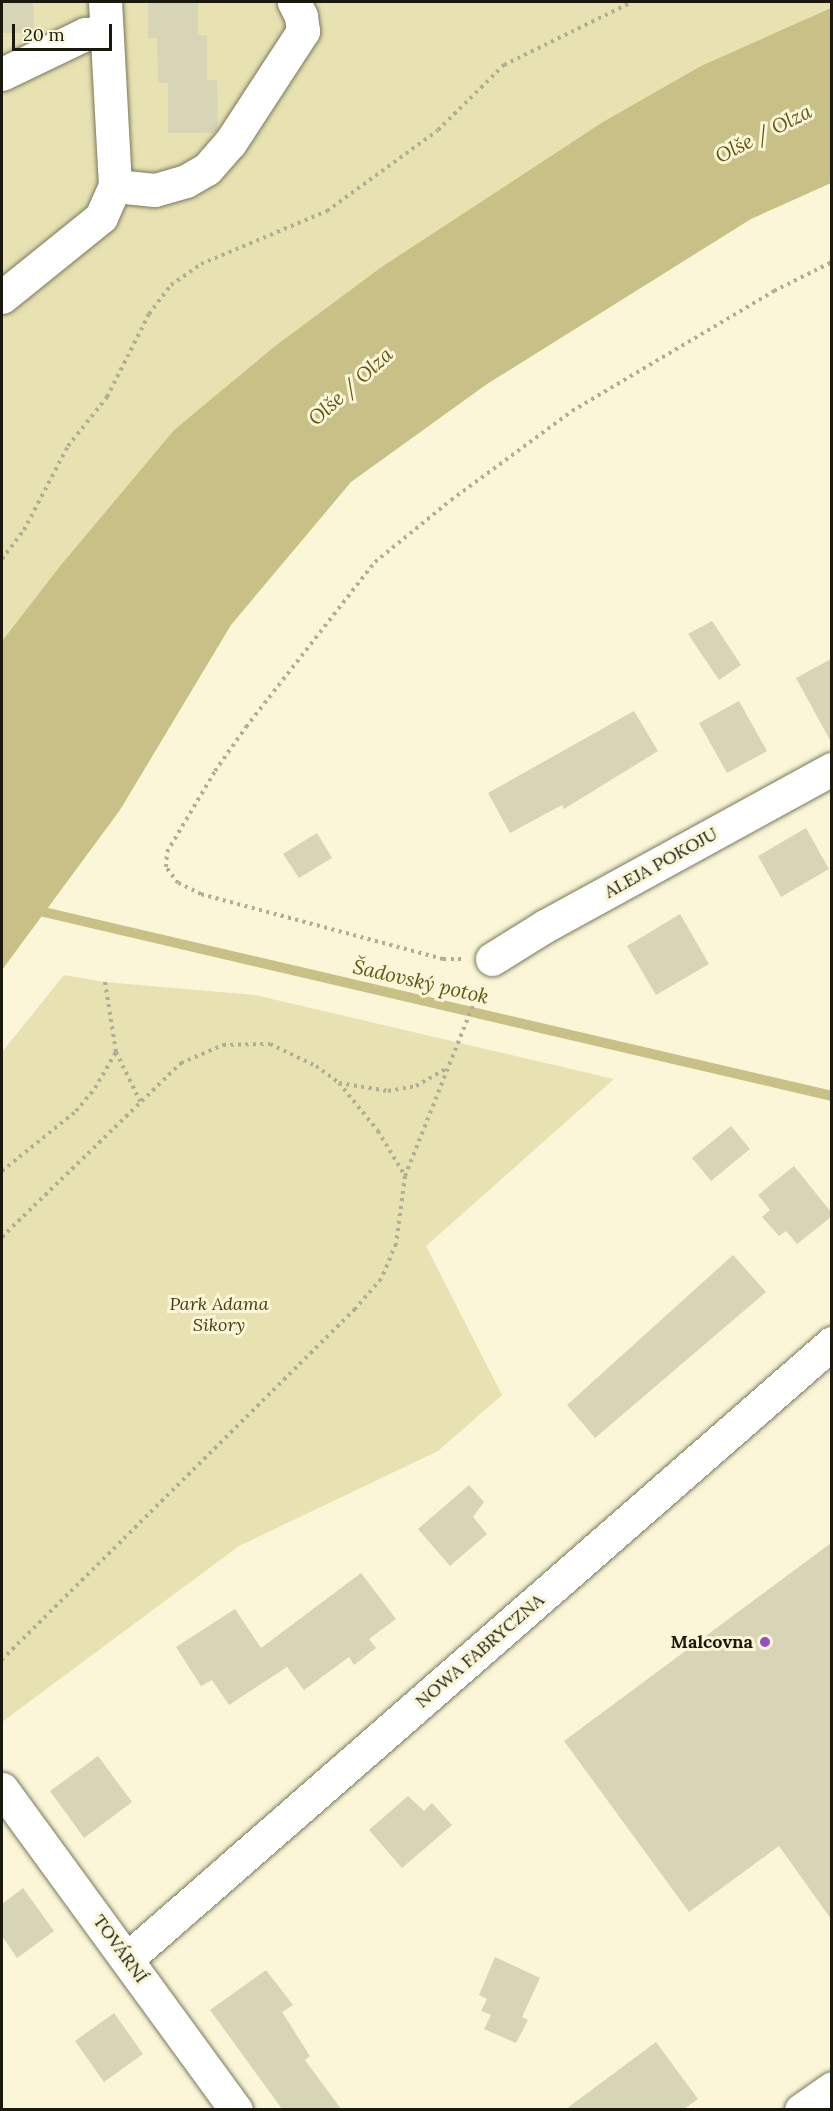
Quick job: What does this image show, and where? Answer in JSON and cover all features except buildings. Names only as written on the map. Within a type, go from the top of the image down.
[{"type":"street","points":[[115,186],[155,190],[186,181],[207,169],[230,143],[303,31],[301,16],[294,2]]},
{"type":"street","points":[[2,297],[101,217],[115,186],[105,17]]},
{"type":"street","points":[[2,74],[85,34],[105,17]]},
{"type":"street","name":"ALEJA POKOJU","points":[[486,972],[545,926],[831,769]]},
{"type":"street","name":"NOWA FABRYCZNA","points":[[128,1958],[831,1343]]},
{"type":"street","name":"TOVÁRNÍ","points":[[2,1789],[128,1958],[236,2109]]},
{"type":"street","points":[[801,2109],[831,2088]]},
{"type":"path","points":[[2,560],[24,530],[69,446],[107,397],[149,314],[171,285],[201,264],[327,211],[438,130],[504,65],[632,2]]},
{"type":"path","points":[[2,1660],[355,1309],[381,1279],[396,1244],[405,1176],[486,972],[201,894],[178,883],[166,867],[166,852],[215,771],[246,727],[375,562],[451,500],[572,411],[774,291],[831,262]]},
{"type":"path","points":[[105,982],[116,1052],[140,1101]]},
{"type":"path","points":[[2,1237],[181,1063],[223,1045],[270,1044],[316,1066],[339,1083],[378,1131],[405,1176]]},
{"type":"path","points":[[2,1171],[76,1111],[95,1088],[116,1052]]},
{"type":"path","points":[[339,1083],[387,1091],[416,1086],[446,1069]]},
{"type":"green space","points":[[2,2],[831,2],[832,8],[380,268],[275,346],[174,430],[60,566],[2,641]]},
{"type":"green space","name":"Park Adama Sikory","points":[[64,975],[105,982],[255,995],[614,1079],[426,1246],[502,1395],[438,1451],[239,1546],[2,1722],[2,1052]]},
{"type":"water","name":"Olše / Olza","points":[[831,8],[831,183],[751,219],[487,384],[351,482],[231,625],[120,810],[2,970],[2,641],[60,566],[174,430],[275,346],[380,268],[603,122],[701,66]]},
{"type":"waterway","name":"Šadovský potok","points":[[31,909],[832,1096]]},
{"type":"place","name":"Malcovna","points":[[765,1642]]}]
